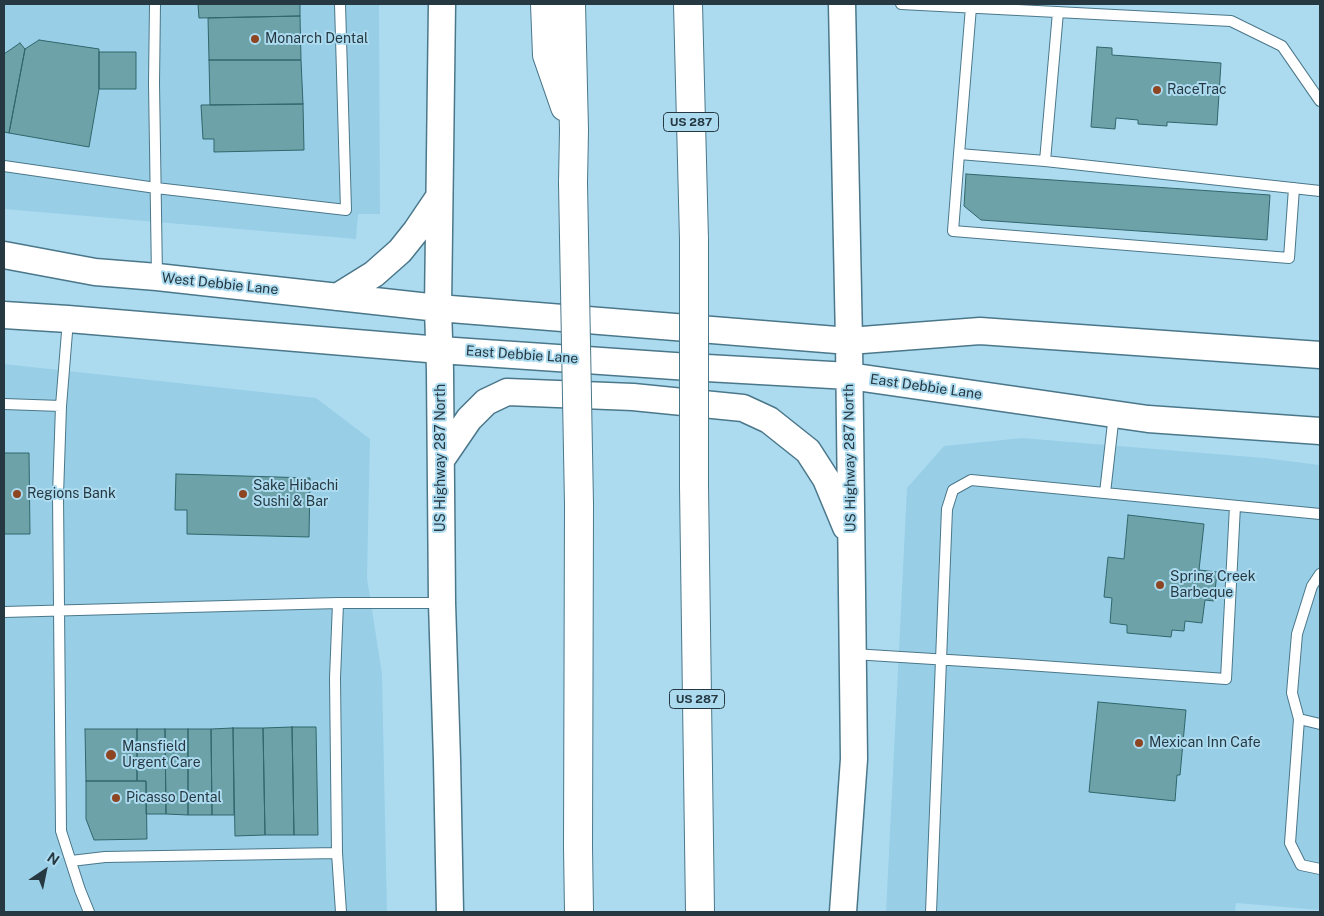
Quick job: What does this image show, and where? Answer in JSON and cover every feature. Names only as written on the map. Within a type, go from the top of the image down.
[{"type":"highway","points":[[545,4],[547,55],[574,130]]},
{"type":"highway","points":[[571,4],[579,505],[579,912]]},
{"type":"highway","name":"US 287","points":[[688,4],[694,240],[694,486],[700,912]]},
{"type":"highway","points":[[571,912],[578,847]]},
{"type":"main road","name":"US Highway 287 North","points":[[442,4],[438,308],[442,602],[450,912]]},
{"type":"main road","name":"US Highway 287 North","points":[[842,4],[850,376],[854,759],[843,912]]},
{"type":"main road","points":[[336,297],[374,274],[395,256],[416,231],[439,197]]},
{"type":"main road","name":"West Debbie Lane","points":[[4,255],[95,272],[438,308]]},
{"type":"main road","points":[[438,308],[849,340],[980,332],[1320,355]]},
{"type":"main road","points":[[4,316],[440,350]]},
{"type":"main road","name":"East Debbie Lane","points":[[440,350],[850,376],[1148,419],[1320,431]]},
{"type":"main road","points":[[441,460],[469,419],[486,402],[507,392],[633,397],[743,408],[769,420],[808,452],[826,479],[851,540]]},
{"type":"lane","points":[[155,4],[154,83],[157,277]]},
{"type":"lane","points":[[4,166],[156,188],[346,210],[340,4]]},
{"type":"lane","points":[[901,4],[1231,21],[1282,46],[1320,101]]},
{"type":"lane","points":[[971,7],[954,231],[1290,258],[1294,188]]},
{"type":"lane","points":[[1045,161],[1058,12]]},
{"type":"lane","points":[[959,154],[1045,161],[1320,191]]},
{"type":"lane","points":[[68,320],[61,406],[58,495],[61,831],[89,912]]},
{"type":"lane","points":[[4,404],[61,406]]},
{"type":"lane","points":[[1105,493],[1114,414]]},
{"type":"lane","points":[[931,912],[947,509],[953,490],[971,480],[1320,514]]},
{"type":"lane","points":[[853,654],[1226,679],[1235,506]]},
{"type":"lane","points":[[1320,574],[1312,586],[1297,634],[1292,693],[1300,718],[1290,843],[1300,865],[1320,869]]},
{"type":"lane","points":[[4,612],[442,602]]},
{"type":"lane","points":[[338,603],[335,678],[340,912]]},
{"type":"lane","points":[[1300,718],[1320,724]]},
{"type":"lane","points":[[71,861],[105,857],[338,853]]},
{"type":"shaded area","points":[[4,4],[379,4],[380,214],[358,214],[356,239],[4,209]]},
{"type":"shaded area","points":[[4,364],[316,398],[370,439],[367,578],[382,674],[387,912],[4,912]]},
{"type":"shaded area","points":[[1022,438],[1264,458],[1320,465],[1320,910],[1236,903],[1235,912],[886,912],[907,488],[944,446]]},
{"type":"building","points":[[198,4],[300,4],[300,16],[199,18]]},
{"type":"building","name":"Monarch Dental","points":[[300,16],[301,60],[209,60],[208,18]]},
{"type":"building","points":[[39,40],[99,49],[99,89],[89,147],[9,133],[25,49]]},
{"type":"building","points":[[20,43],[25,49],[9,133],[4,132],[4,54]]},
{"type":"building","name":"RaceTrac","points":[[1097,47],[1112,48],[1112,55],[1221,63],[1217,125],[1167,122],[1167,126],[1138,124],[1138,120],[1116,118],[1115,129],[1091,127]]},
{"type":"building","points":[[99,52],[136,52],[136,89],[99,89]]},
{"type":"building","points":[[209,60],[301,60],[303,104],[210,105]]},
{"type":"building","points":[[303,104],[304,150],[214,152],[214,139],[203,139],[201,105]]},
{"type":"building","points":[[966,174],[1270,195],[1267,240],[981,220],[964,206]]},
{"type":"building","name":"Regions Bank","points":[[4,453],[29,453],[30,534],[4,534]]},
{"type":"building","name":"Sake Hibachi Sushi & Bar","points":[[176,474],[310,478],[309,537],[187,534],[187,510],[175,510]]},
{"type":"building","name":"Spring Creek Barbeque","points":[[1128,515],[1204,524],[1199,570],[1217,572],[1214,601],[1205,600],[1202,623],[1185,621],[1184,631],[1172,630],[1171,637],[1127,633],[1127,625],[1110,623],[1112,598],[1104,597],[1108,557],[1124,559]]},
{"type":"building","name":"Mexican Inn Cafe","points":[[1098,702],[1186,710],[1180,775],[1177,775],[1175,801],[1089,792]]},
{"type":"building","points":[[292,727],[294,835],[265,835],[263,728]]},
{"type":"building","points":[[292,727],[316,727],[318,835],[294,835]]},
{"type":"building","points":[[233,728],[234,815],[212,815],[211,729]]},
{"type":"building","points":[[233,728],[263,728],[265,835],[235,836]]},
{"type":"building","name":"Mansfield Urgent Care","points":[[85,729],[137,729],[137,781],[86,781]]},
{"type":"building","points":[[137,729],[165,729],[166,814],[146,814],[146,781],[137,781]]},
{"type":"building","points":[[165,729],[188,729],[188,815],[166,814]]},
{"type":"building","points":[[188,729],[211,729],[212,815],[188,815]]},
{"type":"building","name":"Picasso Dental","points":[[86,781],[146,781],[147,839],[94,840],[86,819]]},
{"type":"place","name":"Monarch Dental","points":[[255,39]]},
{"type":"place","name":"RaceTrac","points":[[1157,90]]},
{"type":"place","name":"Regions Bank","points":[[17,494]]},
{"type":"place","name":"Sake Hibachi Sushi & Bar","points":[[243,494]]},
{"type":"place","name":"Spring Creek Barbeque","points":[[1160,585]]},
{"type":"place","name":"Mexican Inn Cafe","points":[[1139,743]]},
{"type":"place","name":"Mansfield Urgent Care","points":[[111,755]]},
{"type":"place","name":"Picasso Dental","points":[[116,798]]}]
